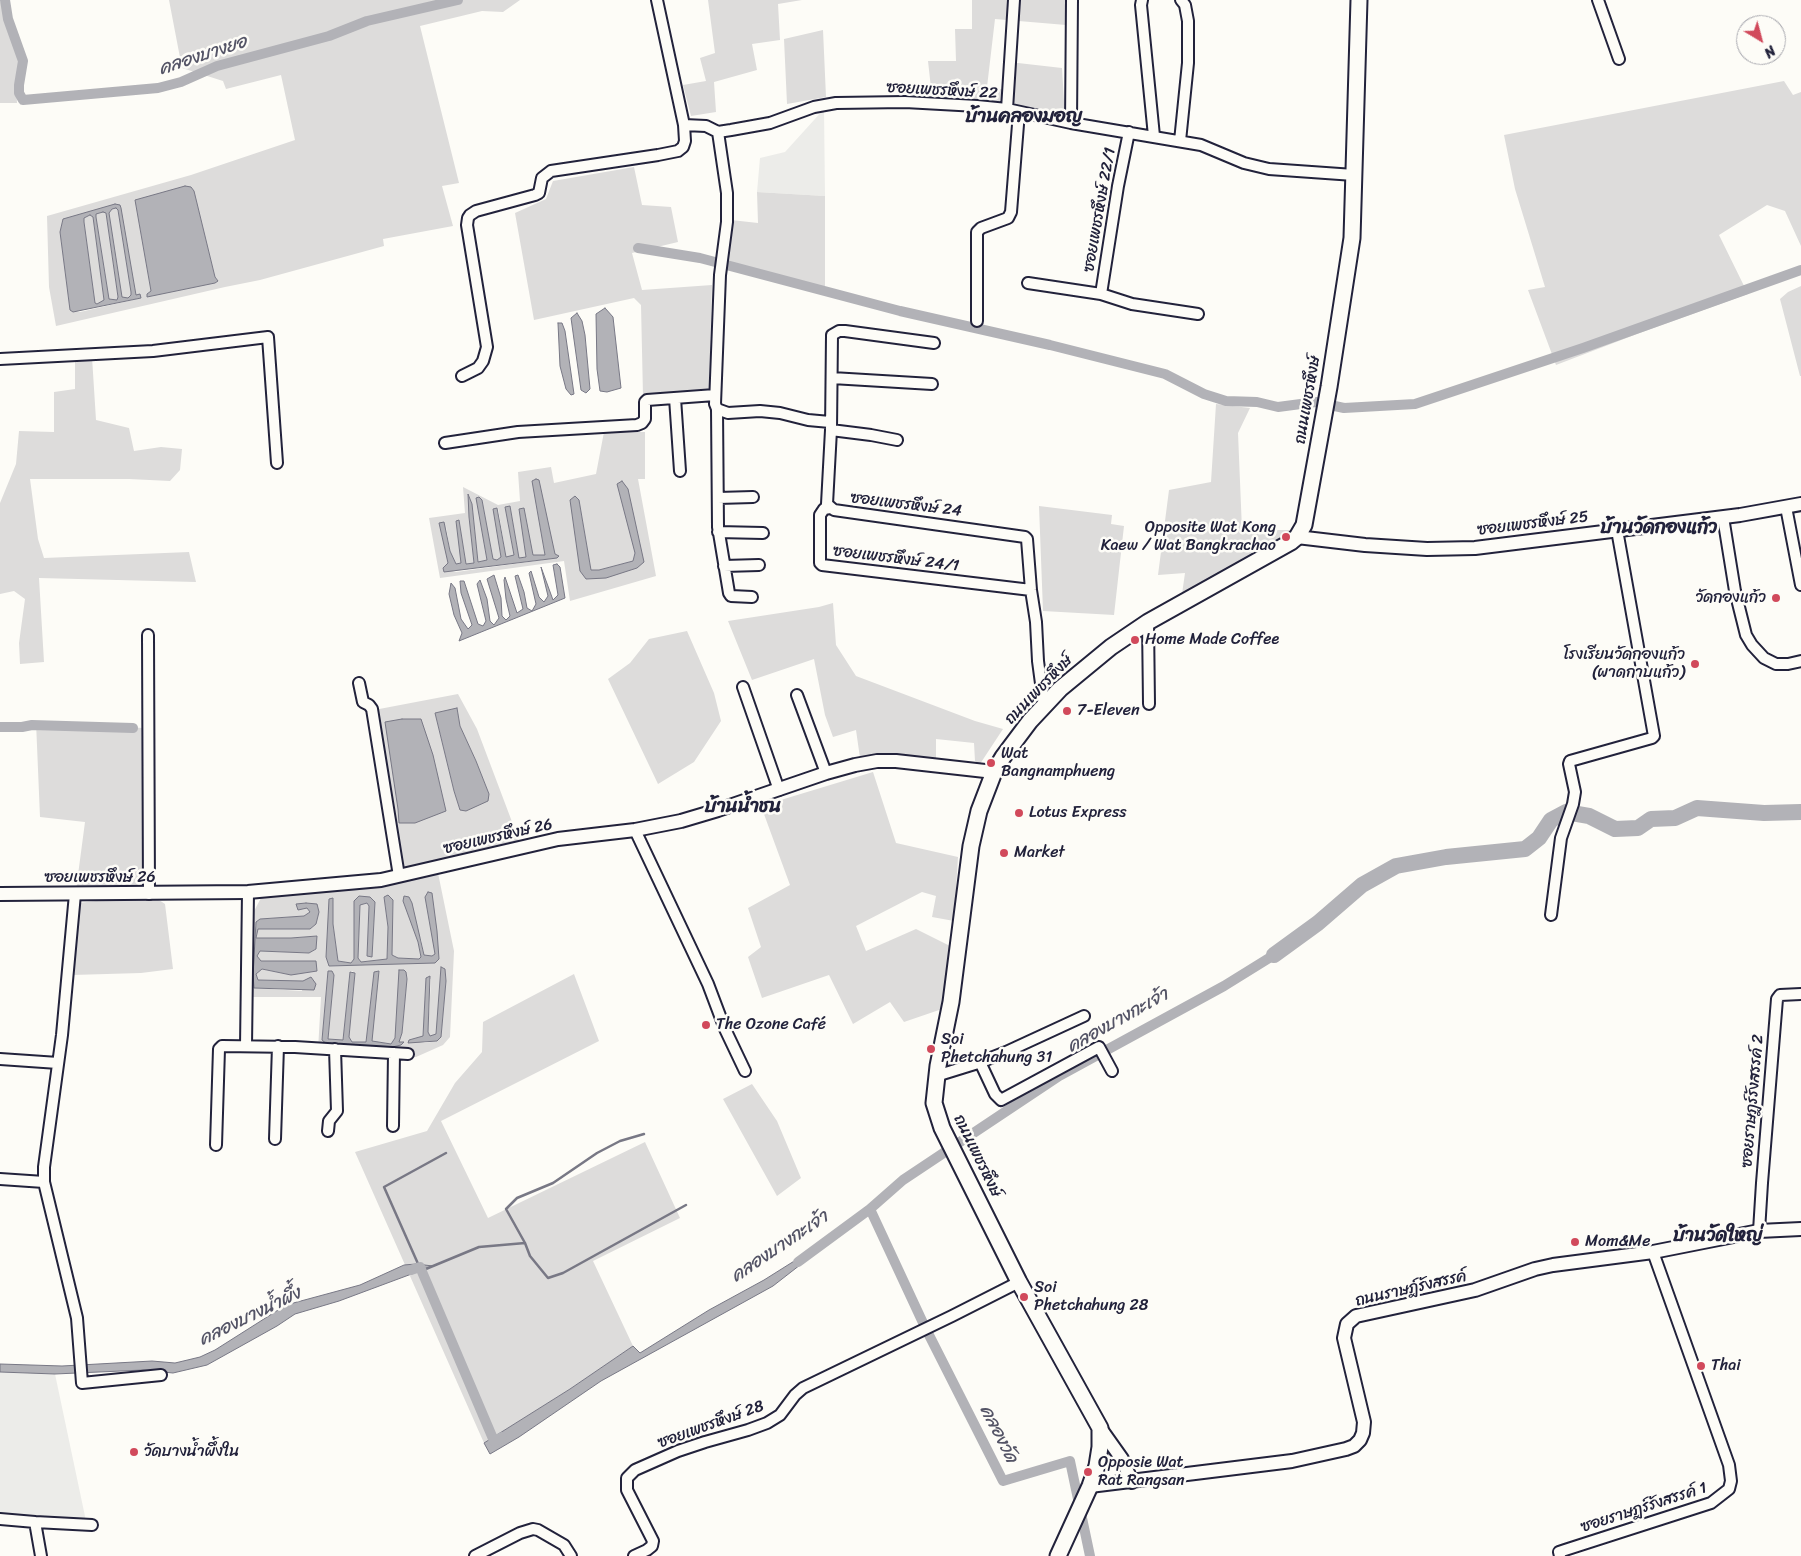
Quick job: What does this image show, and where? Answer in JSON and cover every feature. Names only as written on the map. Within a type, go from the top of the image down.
[{"type":"main road","name":"ถนนเพชรหึงษ์","points":[[1100,1428],[1019,1282],[942,1128],[934,1103],[936,1076],[951,1002],[971,846],[979,811],[994,772],[1018,736],[1044,706],[1078,673],[1111,647],[1148,622],[1297,537],[1304,526],[1352,238],[1359,0]]},
{"type":"main road","points":[[1058,1556],[1090,1486],[1097,1466],[1100,1428]]},
{"type":"street","points":[[462,376],[478,368],[483,362],[487,346],[467,225],[470,215],[476,211],[539,193],[542,178],[551,171],[658,156],[678,151],[683,147],[685,141],[684,125],[657,0]]},
{"type":"street","points":[[1008,110],[1014,0]]},
{"type":"street","points":[[1071,123],[1072,0]]},
{"type":"street","points":[[1142,0],[1154,136]]},
{"type":"street","points":[[1180,141],[1188,63],[1188,21],[1185,5],[1181,0]]},
{"type":"street","points":[[1598,0],[1619,59]]},
{"type":"street","name":"ซอยเพชรหึงษ์ 22","points":[[684,125],[706,126],[718,132],[770,123],[814,108],[836,103],[939,103],[1008,110],[1071,123],[1201,145],[1269,169],[1354,175]]},
{"type":"street","points":[[978,321],[977,232],[981,228],[1008,218],[1011,212],[1019,112]]},
{"type":"street","points":[[718,132],[726,193],[727,222],[720,275],[715,395],[717,409],[718,532],[729,593],[731,596],[752,597]]},
{"type":"street","name":"ซอยเพชรหึงษ์ 22/1","points":[[1101,294],[1118,186],[1129,132]]},
{"type":"street","name":"ซอยเพชรหึงษ์ 22/1","points":[[1028,283],[1101,294],[1132,304],[1198,314]]},
{"type":"street","name":"ซอยเพชรหึงษ์ 24","points":[[934,343],[839,330],[832,335],[827,504],[834,510],[1022,535],[1027,539],[1044,706]]},
{"type":"street","points":[[0,359],[153,351],[268,337],[277,463]]},
{"type":"street","points":[[832,378],[932,384]]},
{"type":"street","points":[[445,443],[518,432],[637,425],[645,419],[645,402],[647,400],[715,395]]},
{"type":"street","points":[[675,398],[680,471]]},
{"type":"street","points":[[717,409],[728,413],[760,411],[780,413],[897,440]]},
{"type":"street","points":[[718,498],[753,497]]},
{"type":"street","name":"ซอยเพชรหึงษ์ 25","points":[[1297,537],[1383,546],[1451,549],[1475,548],[1723,517],[1801,504]]},
{"type":"street","points":[[1786,507],[1801,585]]},
{"type":"street","name":"ซอยเพชรหึงษ์ 24/1","points":[[830,508],[824,509],[820,515],[820,563],[822,565],[1031,590]]},
{"type":"street","points":[[1723,517],[1735,591],[1746,635],[1764,658],[1776,664],[1801,661]]},
{"type":"street","points":[[1551,915],[1561,838],[1575,792],[1570,761],[1652,738],[1655,732],[1644,682],[1617,530]]},
{"type":"street","points":[[718,532],[764,533]]},
{"type":"street","points":[[724,566],[759,565]]},
{"type":"street","points":[[1148,622],[1149,704]]},
{"type":"street","points":[[148,635],[149,894]]},
{"type":"street","points":[[359,683],[363,702],[372,710],[399,876]]},
{"type":"street","points":[[743,687],[779,790]]},
{"type":"street","points":[[797,695],[826,773]]},
{"type":"street","name":"ซอยเพชรหึงษ์ 26","points":[[0,894],[248,892],[381,880],[558,839],[635,830],[681,821],[826,773],[877,761],[896,761],[994,772]]},
{"type":"street","points":[[635,830],[708,984],[725,1029],[745,1071]]},
{"type":"street","points":[[246,1046],[248,892]]},
{"type":"street","points":[[76,894],[58,1063],[44,1167],[44,1182],[77,1318],[82,1383],[161,1375]]},
{"type":"street","name":"ซอยราษฎร์รังสรรค์ 2","points":[[1759,1231],[1777,999],[1780,995],[1801,994]]},
{"type":"street","points":[[936,1076],[980,1062],[1084,1016]]},
{"type":"street","points":[[216,1145],[219,1049],[224,1045],[278,1046],[408,1054]]},
{"type":"street","points":[[275,1140],[278,1046]]},
{"type":"street","points":[[980,1062],[995,1094],[1001,1100],[1099,1047],[1112,1071]]},
{"type":"street","points":[[328,1131],[329,1121],[337,1111],[335,1049]]},
{"type":"street","points":[[392,1126],[394,1053]]},
{"type":"street","points":[[0,1059],[58,1063]]},
{"type":"street","points":[[0,1179],[44,1182]]},
{"type":"street","name":"ถนนราษฎ์รังสรรค์","points":[[1132,1482],[1292,1461],[1346,1450],[1354,1446],[1360,1440],[1363,1433],[1364,1422],[1344,1338],[1347,1324],[1356,1316],[1475,1290],[1535,1269],[1598,1258],[1653,1252],[1759,1231],[1801,1229]]},
{"type":"street","name":"ซอยราษฎร์รังสรรค์ 1","points":[[1560,1556],[1559,1552],[1711,1503],[1729,1489],[1731,1482],[1729,1465],[1653,1252]]},
{"type":"street","name":"ซอยเพชรหึงษ์ 28","points":[[634,1556],[647,1550],[652,1546],[653,1541],[627,1490],[627,1478],[635,1470],[696,1445],[767,1423],[780,1414],[803,1388],[1019,1282]]},
{"type":"street","points":[[1090,1486],[1132,1482],[1122,1459],[1100,1428]]},
{"type":"street","points":[[0,1519],[92,1525]]},
{"type":"street","points":[[35,1522],[41,1556]]},
{"type":"street","points":[[475,1556],[520,1533],[533,1529],[564,1545],[571,1556]]},
{"type":"shaded area","points":[[0,0],[20,61],[16,79],[17,103],[0,103]]},
{"type":"shaded area","points":[[169,0],[520,0],[503,12],[482,11],[420,26],[459,183],[442,186],[453,226],[383,239],[384,246],[260,280],[56,326],[49,287],[47,216],[191,175],[295,140],[281,75],[226,89],[223,81],[182,68]],"holes":[[[191,187],[194,192],[215,277],[218,281],[147,294],[151,291],[136,204]],[[120,205],[136,295],[141,298],[80,312],[70,310],[60,232],[63,220]]]},
{"type":"shaded area","points":[[708,0],[802,0],[778,4],[780,40],[752,44],[757,70],[714,82],[716,112],[691,116],[683,85],[706,81],[700,58],[715,53]]},
{"type":"shaded area","points":[[972,0],[1066,0],[1066,25],[995,19],[987,87],[1006,90],[1008,64],[1018,63],[1062,68],[1065,118],[975,101],[932,97],[928,61],[956,61],[955,29],[972,29]]},
{"type":"shaded area","points":[[823,30],[826,97],[787,104],[784,39]]},
{"type":"shaded area","points":[[1784,81],[1793,95],[1801,92],[1801,246],[1785,211],[1767,205],[1719,235],[1748,294],[1556,365],[1528,290],[1545,287],[1515,189],[1504,135]]},
{"type":"shaded area","points":[[824,109],[825,196],[757,192],[760,158],[785,152]]},
{"type":"shaded area","points":[[634,167],[642,205],[671,207],[678,242],[632,253],[642,290],[712,285],[709,391],[643,396],[641,305],[634,298],[534,320],[515,213],[546,199],[553,181]]},
{"type":"shaded area","points":[[185,186],[191,187],[194,191],[215,277],[218,281],[147,297],[147,294],[151,291],[135,200]]},
{"type":"shaded area","points":[[757,192],[825,196],[825,290],[821,293],[725,267],[731,220],[758,223]]},
{"type":"shaded area","points":[[115,204],[120,205],[136,295],[140,294],[141,298],[73,312],[70,310],[60,232],[63,219]],"holes":[[[116,208],[118,210],[131,292],[128,298],[122,297],[109,213],[112,209]],[[106,213],[117,300],[109,299],[96,214]],[[90,215],[93,217],[104,300],[97,304],[95,303],[84,218]]]},
{"type":"shaded area","points":[[116,208],[118,210],[131,292],[128,298],[122,298],[109,213],[112,209]]},
{"type":"shaded area","points":[[106,213],[117,300],[109,299],[96,217],[96,214]]},
{"type":"shaded area","points":[[91,215],[93,217],[104,301],[97,304],[95,303],[84,222],[84,218]]},
{"type":"shaded area","points":[[1801,286],[1800,376],[1780,299],[1788,292]]},
{"type":"shaded area","points":[[605,308],[613,317],[621,388],[607,392],[600,391],[597,369],[596,314]]},
{"type":"shaded area","points":[[577,313],[582,321],[585,335],[590,389],[586,393],[581,390],[571,318]]},
{"type":"shaded area","points":[[558,323],[562,323],[565,331],[574,394],[571,395],[566,389],[560,366]]},
{"type":"shaded area","points":[[92,357],[96,420],[129,428],[134,451],[161,447],[182,449],[180,470],[170,481],[30,479],[38,539],[44,558],[189,552],[196,582],[39,578],[44,662],[20,664],[19,643],[25,599],[14,591],[0,594],[0,503],[16,464],[19,431],[54,432],[54,392],[75,389],[75,359]]},
{"type":"shaded area","points":[[1216,404],[1250,408],[1238,433],[1242,530],[1293,530],[1182,594],[1185,573],[1158,575],[1169,490],[1211,482]]},
{"type":"shaded area","points":[[604,432],[645,432],[645,479],[638,479],[656,576],[570,601],[564,561],[440,578],[429,518],[465,513],[463,487],[498,505],[520,501],[518,472],[551,467],[554,483],[596,474]],"holes":[[[533,481],[555,554],[559,556],[557,558],[456,572],[443,568],[448,563],[446,526],[450,551],[456,564],[461,564],[459,520],[466,564],[474,563],[469,517],[469,496],[472,504],[478,562],[487,560],[477,499],[482,500],[493,559],[497,560],[501,557],[494,508],[498,508],[506,557],[514,556],[505,507],[510,506],[519,558],[526,557],[520,509],[523,508],[533,555],[545,555]],[[575,496],[579,500],[591,570],[599,570],[633,561],[635,553],[637,568],[587,579]]]},
{"type":"shaded area","points":[[539,480],[555,554],[559,556],[557,558],[444,572],[443,568],[448,563],[439,523],[444,522],[450,551],[456,564],[461,563],[456,521],[459,520],[466,564],[474,563],[468,494],[472,504],[478,562],[487,560],[476,498],[479,497],[482,500],[493,559],[497,560],[501,557],[493,509],[497,508],[506,557],[514,555],[505,507],[510,506],[519,558],[526,557],[519,509],[524,508],[533,555],[545,555],[532,481]]},
{"type":"shaded area","points":[[622,481],[628,489],[644,562],[637,568],[606,578],[586,579],[580,571],[570,500],[575,496],[579,500],[591,570],[599,570],[633,561],[635,553],[617,484]]},
{"type":"shaded area","points":[[1039,506],[1112,515],[1111,524],[1124,526],[1114,615],[1043,611]]},
{"type":"shaded area","points":[[557,564],[560,567],[565,598],[459,641],[462,633],[454,615],[449,594],[451,583],[455,588],[461,619],[468,629],[472,625],[461,593],[460,581],[464,581],[478,624],[483,626],[486,621],[477,584],[480,580],[487,599],[490,621],[494,625],[499,618],[487,579],[494,575],[501,598],[502,616],[506,620],[510,616],[506,599],[505,577],[517,613],[523,609],[515,576],[518,575],[527,608],[532,611],[536,604],[529,573],[531,571],[539,597],[544,602],[548,596],[541,567],[553,600],[558,595],[553,565]]},
{"type":"shaded area","points":[[833,603],[836,645],[856,676],[975,721],[1003,729],[980,764],[975,761],[974,743],[936,739],[936,759],[860,758],[856,730],[833,737],[825,715],[814,659],[752,680],[728,621],[819,607]]},
{"type":"shaded area","points":[[687,631],[714,693],[721,721],[694,762],[658,784],[608,679],[630,663],[649,639]]},
{"type":"shaded area","points":[[458,694],[477,729],[520,843],[404,873],[374,710]],"holes":[[[457,709],[460,726],[489,794],[460,810],[435,713]]]},
{"type":"shaded area","points":[[457,708],[460,726],[489,794],[488,801],[466,811],[460,810],[435,713]]},
{"type":"shaded area","points":[[402,719],[421,719],[433,755],[446,811],[415,823],[399,823],[385,722]]},
{"type":"shaded area","points":[[36,722],[143,728],[144,890],[76,890],[85,822],[40,817]]},
{"type":"shaded area","points":[[873,772],[896,843],[958,857],[954,921],[932,917],[936,896],[922,892],[856,926],[866,951],[916,929],[950,946],[942,1009],[904,1022],[890,1002],[853,1024],[829,975],[762,998],[748,957],[761,947],[748,908],[790,885],[761,806]]},
{"type":"shaded area","points":[[438,873],[454,951],[450,1037],[443,1045],[416,1057],[318,1050],[321,997],[250,997],[253,913],[261,898]],"holes":[[[384,897],[393,900],[392,955],[397,958],[419,959],[421,957],[413,927],[421,939],[424,955],[432,956],[436,954],[425,897],[439,959],[329,966],[332,898],[338,961],[351,963],[354,960],[354,901],[375,902],[372,957],[367,955],[369,906],[367,903],[360,905],[358,958],[361,962],[387,959],[388,927]],[[307,908],[319,912],[316,924],[310,929],[257,929],[256,938],[316,936],[316,949],[309,953],[260,951],[257,956],[260,961],[273,962],[291,975],[261,969],[256,974],[258,980],[303,981],[302,991],[254,988],[255,926],[260,919],[304,916],[310,912]],[[445,968],[446,981],[441,1037],[437,1041],[425,1043],[409,1040],[423,1037],[426,978],[431,979],[428,1032],[430,1036],[436,1034]],[[328,971],[334,975],[328,1039],[343,1040],[350,972],[352,971],[355,973],[349,1037],[352,1042],[322,1040]],[[379,971],[371,1041],[391,1044],[395,1038],[406,972],[402,1033],[399,1043],[403,1043],[400,1045],[353,1042],[366,1042],[374,972]]]},
{"type":"shaded area","points":[[428,892],[432,893],[437,931],[439,959],[435,963],[329,966],[326,957],[329,899],[333,898],[333,924],[338,961],[351,963],[354,959],[354,901],[359,896],[370,897],[375,902],[372,957],[367,956],[369,906],[367,903],[360,905],[358,958],[361,962],[387,959],[388,927],[384,897],[388,895],[393,900],[392,955],[398,958],[419,959],[421,957],[418,942],[403,901],[404,896],[409,897],[412,903],[424,955],[432,956],[435,954],[425,897]]},
{"type":"shaded area","points":[[159,900],[165,904],[173,969],[141,973],[72,975],[78,903]]},
{"type":"shaded area","points":[[296,904],[317,904],[319,912],[316,924],[310,929],[258,929],[256,938],[317,936],[316,949],[309,953],[260,951],[257,956],[261,961],[316,961],[317,971],[291,975],[262,969],[256,974],[258,980],[303,981],[311,977],[316,984],[314,990],[254,988],[256,922],[260,919],[304,916],[310,912],[307,908],[298,910]]},
{"type":"shaded area","points":[[441,967],[445,969],[446,981],[441,1037],[437,1041],[408,1043],[409,1040],[423,1036],[426,978],[430,976],[428,1032],[430,1036],[436,1034]]},
{"type":"shaded area","points":[[399,970],[406,972],[407,979],[402,1033],[399,1042],[404,1042],[401,1045],[388,1048],[328,1045],[322,1040],[328,971],[332,971],[334,975],[328,1039],[343,1040],[350,972],[355,973],[349,1037],[352,1042],[366,1042],[374,972],[379,971],[372,1041],[391,1044],[395,1038]]},
{"type":"shaded area","points":[[574,974],[599,1041],[441,1121],[488,1218],[645,1142],[680,1218],[593,1261],[633,1346],[570,1389],[484,1443],[355,1152],[427,1131],[455,1083],[482,1052],[483,1022]]},
{"type":"shaded area","points":[[752,1084],[777,1121],[801,1178],[777,1196],[723,1099]]},
{"type":"shaded area","points":[[807,1253],[809,1258],[773,1286],[601,1381],[519,1437],[490,1454],[484,1443],[570,1389],[633,1346],[640,1353]]},
{"type":"shaded area","points":[[404,1265],[433,1266],[339,1301],[295,1314],[207,1365],[173,1373],[143,1370],[55,1374],[0,1372],[0,1364],[62,1366],[152,1361],[175,1363],[200,1357],[215,1350],[286,1305],[360,1285]]},
{"type":"shaded area","points":[[0,1372],[55,1374],[86,1521],[0,1516]]},
{"type":"waterway","name":"คลองบางยอ","points":[[5,0],[8,19],[23,61],[19,85],[19,93],[23,100],[158,88],[181,82],[217,66],[329,36],[367,21],[458,0]]},
{"type":"waterway","points":[[638,248],[700,258],[900,311],[1050,345],[1165,374],[1204,394],[1226,401],[1257,402],[1278,407],[1316,402],[1344,408],[1415,404],[1583,348],[1801,270]]},
{"type":"waterway","points":[[0,727],[32,725],[133,728]]},
{"type":"waterway","name":"คลองบางกะเจ้า","points":[[1274,955],[1318,923],[1362,885],[1396,866],[1446,857],[1525,849],[1539,838],[1551,820],[1566,812],[1589,816],[1615,829],[1638,828],[1651,819],[1675,818],[1697,808],[1764,813],[1801,812]]},
{"type":"waterway","name":"คลองบางกะเจ้า","points":[[798,1262],[870,1209],[903,1180],[1059,1076],[1224,986],[1274,955]]},
{"type":"waterway","points":[[525,1243],[506,1209],[517,1198],[553,1183],[597,1153],[620,1141],[644,1134]]},
{"type":"waterway","points":[[419,1266],[384,1187],[446,1153]]},
{"type":"waterway","points":[[421,1271],[479,1247],[525,1243],[530,1256],[548,1278],[563,1273],[686,1205]]},
{"type":"waterway","name":"คลองวัด","points":[[870,1209],[924,1325]]},
{"type":"waterway","points":[[411,1270],[420,1267],[494,1441],[502,1437]]},
{"type":"waterway","name":"คลองวัด","points":[[928,1333],[1003,1481],[1070,1461],[1090,1556]]},
{"type":"place","name":"Opposite Wat Kong Kaew / Wat Bangkrachao","points":[[1286,537]]},
{"type":"place","name":"วัดกองแก้ว","points":[[1776,598]]},
{"type":"place","name":"Home Made Coffee","points":[[1135,640]]},
{"type":"place","name":"โรงเรียนวัดกองแก้ว (ผาดกาบแก้ว)","points":[[1695,664]]},
{"type":"place","name":"7-Eleven","points":[[1067,711]]},
{"type":"place","name":"Wat Bangnamphueng","points":[[991,763]]},
{"type":"place","name":"Lotus Express","points":[[1019,813]]},
{"type":"place","name":"Market","points":[[1004,853]]},
{"type":"place","name":"The Ozone Café","points":[[706,1025]]},
{"type":"place","name":"Soi Phetchahung 31","points":[[931,1049]]},
{"type":"place","name":"Mom&Me","points":[[1575,1242]]},
{"type":"place","name":"Soi Phetchahung 28","points":[[1024,1297]]},
{"type":"place","name":"Thai","points":[[1701,1366]]},
{"type":"place","name":"วัดบางน้ำผึ้งใน","points":[[134,1452]]},
{"type":"place","name":"Opposie Wat Rat Rangsan","points":[[1088,1472]]},
{"type":"district","name":"บ้านคลองมอญ","points":[[1024,117]]},
{"type":"district","name":"บ้านวัดกองแก้ว","points":[[1659,528]]},
{"type":"district","name":"บ้านน้ำชน","points":[[743,807]]},
{"type":"district","name":"บ้านวัดใหญ่","points":[[1718,1236]]},
{"type":"water label","name":"คลองบางน้ำผึ้ง","points":[[250,1317]]}]
